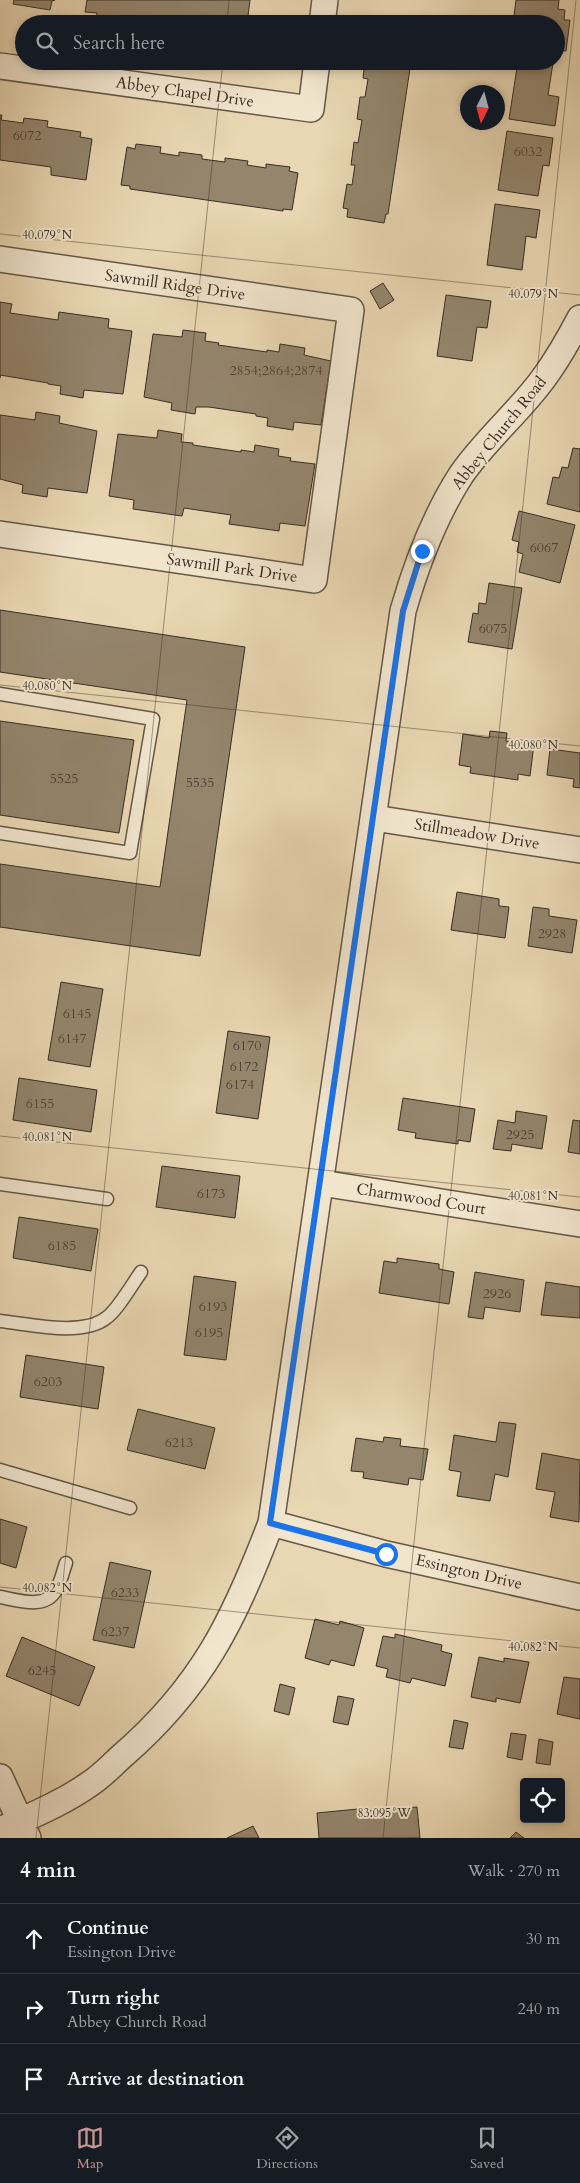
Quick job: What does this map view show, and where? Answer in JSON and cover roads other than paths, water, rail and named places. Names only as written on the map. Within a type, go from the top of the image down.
[{"type":"street","points":[[323,15],[325,0]]},
{"type":"street","name":"Abbey Chapel Drive","points":[[0,66],[15,68]]},
{"type":"street","name":"Abbey Chapel Drive","points":[[29,70],[311,109],[316,70]]},
{"type":"street","name":"Sawmill Ridge Drive","points":[[0,259],[351,310]]},
{"type":"street","name":"Sawmill Park Drive","points":[[0,534],[314,580],[351,310]]},
{"type":"street","name":"Abbey Church Road","points":[[16,1830],[92,1783],[140,1742],[178,1700],[203,1668],[224,1633],[248,1584],[270,1523],[403,611],[412,581],[436,518],[462,474],[542,380],[565,346],[580,318]]},
{"type":"street","name":"Stillmeadow Drive","points":[[374,818],[580,850]]},
{"type":"street","name":"Charmwood Court","points":[[321,1183],[580,1224]]},
{"type":"street","name":"Essington Drive","points":[[270,1523],[386,1554],[580,1597]]},
{"type":"street","points":[[0,1777],[16,1830]]},
{"type":"lane","points":[[0,694],[153,719],[130,853],[0,833]]},
{"type":"lane","points":[[0,1184],[107,1199]]},
{"type":"lane","points":[[0,1321],[56,1327],[84,1327],[96,1324],[108,1318],[141,1272]]},
{"type":"lane","points":[[0,1470],[130,1508]]},
{"type":"lane","points":[[0,1597],[39,1602],[50,1597],[56,1590],[66,1563]]}]
